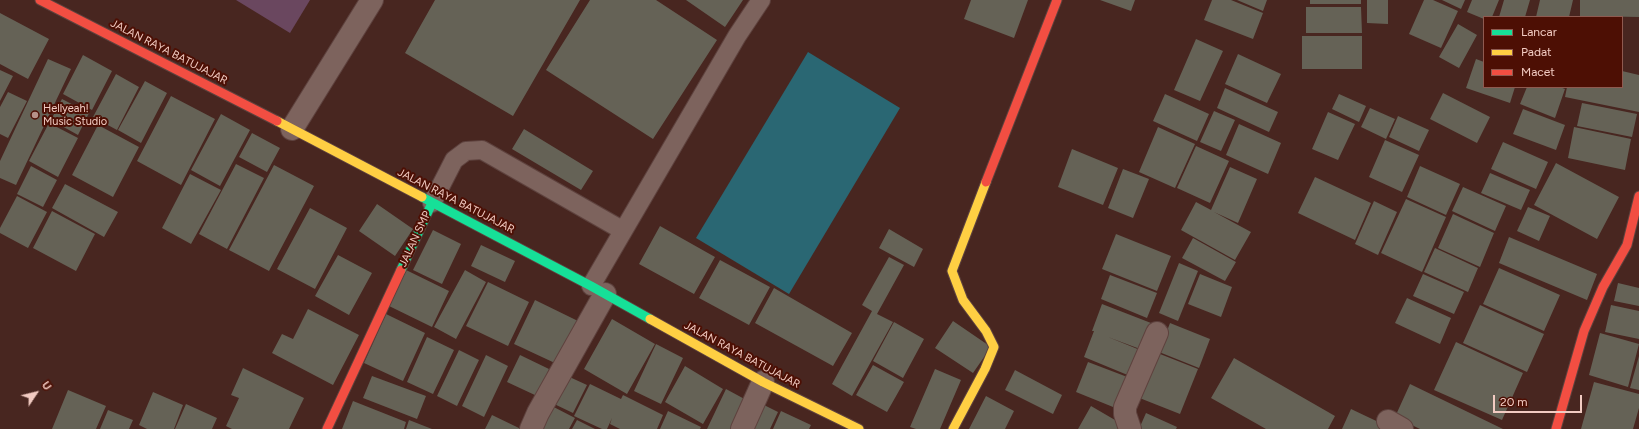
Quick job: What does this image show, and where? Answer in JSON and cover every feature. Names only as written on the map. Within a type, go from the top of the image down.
[{"type":"main road","name":"JALAN RAYA BATUJAJAR","points":[[40,0],[292,128],[598,290],[763,382],[858,429]]},
{"type":"main road","points":[[953,429],[985,369],[994,347],[986,331],[963,300],[952,271],[1057,0]]},
{"type":"main road","points":[[1556,429],[1584,331],[1603,287],[1627,245],[1639,196]]},
{"type":"main road","name":"JALAN SMP","points":[[327,429],[432,203]]},
{"type":"street","points":[[292,128],[372,0]]},
{"type":"street","points":[[531,429],[598,290]]},
{"type":"street","points":[[1130,429],[1125,414],[1125,407],[1157,333]]},
{"type":"street","points":[[742,429],[763,382]]},
{"type":"lane","points":[[598,290],[622,230],[737,36],[761,0]]},
{"type":"lane","name":"JALAN SMP","points":[[432,203],[454,160],[466,151],[482,150],[622,230]]},
{"type":"shaded area","points":[[236,0],[310,0],[290,33]]},
{"type":"water","points":[[808,52],[900,108],[789,294],[696,238]]},
{"type":"building","points":[[435,0],[580,0],[513,116],[405,53]]},
{"type":"building","points":[[590,0],[656,0],[717,40],[653,139],[546,70]]},
{"type":"building","points":[[686,0],[743,0],[725,27]]},
{"type":"building","points":[[971,0],[1028,0],[1014,38],[964,19]]},
{"type":"building","points":[[1100,0],[1135,0],[1131,11]]},
{"type":"building","points":[[1212,0],[1231,0],[1263,13],[1253,39],[1204,20]]},
{"type":"building","points":[[1237,0],[1267,0],[1263,11]]},
{"type":"building","points":[[1310,0],[1361,0],[1361,4],[1310,4]]},
{"type":"building","points":[[1367,0],[1388,0],[1388,24],[1367,23]]},
{"type":"building","points":[[1424,0],[1433,0],[1458,11],[1441,48],[1409,34]]},
{"type":"building","points":[[1442,0],[1465,0],[1461,9]]},
{"type":"building","points":[[1472,0],[1499,0],[1492,16],[1483,16],[1483,19],[1467,12]]},
{"type":"building","points":[[1504,0],[1530,0],[1525,16],[1499,16]]},
{"type":"building","points":[[1540,0],[1573,0],[1569,16],[1536,16]]},
{"type":"building","points":[[1580,0],[1639,0],[1639,17],[1580,16]]},
{"type":"building","points":[[1306,7],[1361,7],[1362,33],[1306,33]]},
{"type":"building","points":[[0,13],[49,39],[28,79],[0,64]]},
{"type":"building","points":[[1458,24],[1477,35],[1459,68],[1439,57]]},
{"type":"building","points":[[1302,36],[1362,36],[1362,69],[1302,69]]},
{"type":"building","points":[[1196,39],[1223,51],[1200,101],[1174,90]]},
{"type":"building","points":[[1238,54],[1281,74],[1267,103],[1225,84]]},
{"type":"building","points":[[83,55],[112,71],[92,110],[63,94]]},
{"type":"building","name":"Hellyeah! Music Studio","points":[[48,59],[71,69],[16,185],[0,178],[0,161]]},
{"type":"building","points":[[1476,59],[1483,62],[1483,88],[1515,88],[1510,103],[1466,88]]},
{"type":"building","points":[[0,70],[13,76],[0,101]]},
{"type":"building","points":[[1623,71],[1639,75],[1639,112],[1565,97],[1567,88],[1623,88]]},
{"type":"building","points":[[116,74],[139,87],[117,130],[93,117]]},
{"type":"building","points":[[145,81],[167,93],[141,143],[118,130]]},
{"type":"building","points":[[1225,88],[1278,112],[1269,132],[1217,108]]},
{"type":"building","points":[[1527,88],[1565,89],[1555,118],[1520,104]]},
{"type":"building","points":[[8,92],[27,101],[8,138],[0,134],[0,107]]},
{"type":"building","points":[[1443,93],[1490,117],[1477,143],[1430,119]]},
{"type":"building","points":[[1165,94],[1209,114],[1197,141],[1153,121]]},
{"type":"building","points":[[1339,94],[1366,106],[1359,122],[1332,109]]},
{"type":"building","points":[[171,96],[215,119],[181,185],[137,161]]},
{"type":"building","points":[[62,99],[89,113],[78,135],[51,120]]},
{"type":"building","points":[[1582,103],[1637,114],[1632,137],[1577,126]]},
{"type":"building","points":[[1370,108],[1395,119],[1386,139],[1361,127]]},
{"type":"building","points":[[1523,109],[1565,125],[1556,150],[1513,134]]},
{"type":"building","points":[[1214,111],[1235,120],[1221,151],[1200,142]]},
{"type":"building","points":[[1328,112],[1355,124],[1338,160],[1312,149]]},
{"type":"building","points":[[221,114],[250,130],[220,186],[191,170]]},
{"type":"building","points":[[1398,116],[1429,130],[1419,151],[1389,137]]},
{"type":"building","points":[[49,123],[78,138],[58,177],[29,161]]},
{"type":"building","points":[[1239,124],[1281,143],[1268,174],[1226,155]]},
{"type":"building","points":[[98,125],[139,147],[113,197],[72,175]]},
{"type":"building","points":[[1158,127],[1195,144],[1175,188],[1139,172]]},
{"type":"building","points":[[1574,127],[1631,139],[1625,170],[1568,158]]},
{"type":"building","points":[[524,129],[593,171],[581,190],[512,149]]},
{"type":"building","points":[[252,133],[280,148],[267,172],[239,157]]},
{"type":"building","points":[[1385,140],[1419,155],[1402,192],[1369,177]]},
{"type":"building","points":[[1503,142],[1548,162],[1536,189],[1491,169]]},
{"type":"building","points":[[1196,146],[1229,161],[1210,203],[1177,188]]},
{"type":"building","points":[[1072,149],[1118,168],[1103,205],[1058,187]]},
{"type":"building","points":[[1556,163],[1619,197],[1597,239],[1534,205]]},
{"type":"building","points":[[236,164],[264,178],[227,249],[199,234]]},
{"type":"building","points":[[274,165],[314,186],[269,271],[229,250]]},
{"type":"building","points":[[31,166],[57,180],[43,207],[17,194]]},
{"type":"building","points":[[1420,166],[1460,184],[1446,215],[1407,197]]},
{"type":"building","points":[[1230,167],[1257,179],[1238,223],[1214,212],[1251,232],[1235,260],[1181,230],[1196,202],[1211,210]]},
{"type":"building","points":[[1123,169],[1149,179],[1133,218],[1108,208]]},
{"type":"building","points":[[1490,173],[1530,190],[1521,210],[1481,193]]},
{"type":"building","points":[[190,174],[221,190],[191,244],[162,228]]},
{"type":"building","points":[[1315,177],[1371,203],[1355,240],[1298,213]]},
{"type":"building","points":[[65,184],[118,212],[104,237],[52,208]]},
{"type":"building","points":[[1463,187],[1506,206],[1495,231],[1452,211]]},
{"type":"building","points":[[17,196],[47,212],[28,248],[0,233],[0,228]]},
{"type":"building","points":[[1406,199],[1446,217],[1422,272],[1381,253]]},
{"type":"building","points":[[1374,201],[1397,212],[1378,255],[1355,244]]},
{"type":"building","points":[[377,204],[413,229],[395,256],[359,231]]},
{"type":"building","points":[[1528,207],[1550,216],[1539,241],[1517,231]]},
{"type":"building","points":[[310,208],[347,228],[315,289],[277,269]]},
{"type":"building","points":[[52,211],[95,234],[76,271],[33,248]]},
{"type":"building","points":[[1453,214],[1494,233],[1480,267],[1438,248]]},
{"type":"building","points":[[660,226],[715,257],[694,294],[639,264]]},
{"type":"building","points":[[889,229],[923,249],[914,267],[879,248]]},
{"type":"building","points":[[433,230],[461,244],[442,284],[413,270]]},
{"type":"building","points":[[1116,234],[1171,256],[1157,291],[1102,269]]},
{"type":"building","points":[[1509,237],[1597,274],[1587,300],[1499,263]]},
{"type":"building","points":[[1193,238],[1236,262],[1225,281],[1182,258]]},
{"type":"building","points":[[481,245],[515,261],[505,282],[471,266]]},
{"type":"building","points":[[1435,248],[1478,268],[1468,292],[1424,272]]},
{"type":"building","points":[[338,255],[372,273],[349,315],[315,296]]},
{"type":"building","points":[[889,257],[904,265],[877,314],[893,322],[852,396],[832,384],[872,311],[862,305]]},
{"type":"building","points":[[720,260],[770,287],[749,325],[699,298]]},
{"type":"building","points":[[1179,263],[1198,271],[1178,321],[1159,313]]},
{"type":"building","points":[[1499,268],[1560,295],[1544,331],[1483,304]]},
{"type":"building","points":[[404,269],[449,291],[432,327],[387,305]]},
{"type":"building","points":[[465,270],[486,282],[456,339],[434,327]]},
{"type":"building","points":[[1200,274],[1232,287],[1221,317],[1188,304]]},
{"type":"building","points":[[1423,274],[1464,292],[1454,314],[1413,296]]},
{"type":"building","points":[[1110,275],[1157,293],[1147,318],[1101,299]]},
{"type":"building","points":[[488,282],[529,302],[508,346],[466,326]]},
{"type":"building","points":[[1618,283],[1639,288],[1639,306],[1614,301]]},
{"type":"building","points":[[774,288],[852,333],[833,366],[755,323]]},
{"type":"building","points":[[1407,298],[1451,318],[1440,344],[1395,323]]},
{"type":"building","points":[[535,300],[578,321],[557,364],[514,344]]},
{"type":"building","points":[[1102,304],[1151,323],[1140,349],[1108,337],[1140,350],[1130,376],[1084,357]]},
{"type":"building","points":[[1480,305],[1544,334],[1527,372],[1463,343]]},
{"type":"building","points":[[1611,305],[1639,311],[1639,339],[1605,332]]},
{"type":"building","points":[[308,309],[359,335],[333,385],[272,353],[282,334],[293,339]]},
{"type":"building","points":[[386,314],[425,333],[403,381],[364,363]]},
{"type":"building","points":[[612,319],[655,344],[627,394],[584,369]]},
{"type":"building","points":[[953,321],[991,347],[973,373],[935,348]]},
{"type":"building","points":[[894,322],[924,339],[903,378],[873,361]]},
{"type":"building","points":[[1170,323],[1210,339],[1199,368],[1159,352]]},
{"type":"building","points":[[1600,333],[1639,344],[1628,387],[1589,375]]},
{"type":"building","points":[[427,337],[454,350],[433,394],[407,382]]},
{"type":"building","points":[[1456,342],[1523,373],[1502,420],[1434,390]]},
{"type":"building","points":[[656,344],[683,358],[661,404],[634,391]]},
{"type":"building","points":[[459,350],[479,360],[457,406],[437,396]]},
{"type":"building","points":[[1155,352],[1198,369],[1180,414],[1137,397]]},
{"type":"building","points":[[486,355],[508,366],[484,417],[462,406]]},
{"type":"building","points":[[520,355],[549,369],[537,396],[507,382]]},
{"type":"building","points":[[1639,356],[1639,390],[1630,388]]},
{"type":"building","points":[[1234,358],[1335,416],[1328,429],[1266,429],[1211,398]]},
{"type":"building","points":[[1088,362],[1130,378],[1118,409],[1076,392]]},
{"type":"building","points":[[873,365],[904,382],[887,412],[856,395]]},
{"type":"building","points":[[685,366],[723,389],[703,424],[665,402]]},
{"type":"building","points":[[243,368],[304,398],[289,429],[232,429],[226,426],[239,398],[231,395]]},
{"type":"building","points":[[935,369],[961,380],[940,429],[916,429],[910,427]]},
{"type":"building","points":[[1015,370],[1062,395],[1053,414],[1005,390]]},
{"type":"building","points":[[563,374],[587,385],[573,413],[550,402]]},
{"type":"building","points":[[372,376],[426,396],[417,419],[363,398]]},
{"type":"building","points":[[1594,382],[1639,394],[1639,408],[1633,429],[1581,429]]},
{"type":"building","points":[[590,384],[621,399],[623,395],[663,415],[657,429],[620,429],[610,424],[612,418],[607,429],[602,429],[574,416]]},
{"type":"building","points":[[1410,384],[1503,429],[1420,429],[1395,417]]},
{"type":"building","points":[[726,389],[750,402],[738,429],[707,429]]},
{"type":"building","points":[[68,390],[106,406],[96,429],[52,429]]},
{"type":"building","points":[[153,392],[183,405],[174,429],[147,429],[139,425]]},
{"type":"building","points":[[986,396],[1014,411],[1005,429],[969,429]]},
{"type":"building","points":[[353,401],[406,422],[404,429],[342,429]]},
{"type":"building","points":[[758,402],[778,412],[770,429],[745,429]]},
{"type":"building","points":[[546,403],[575,418],[569,429],[534,429]]},
{"type":"building","points":[[186,404],[217,418],[212,429],[175,429]]},
{"type":"building","points":[[1091,406],[1127,427],[1126,429],[1078,429]]},
{"type":"building","points":[[1351,409],[1389,427],[1388,429],[1342,429]]},
{"type":"building","points":[[108,410],[133,420],[129,429],[100,429]]},
{"type":"building","points":[[668,411],[701,427],[700,429],[660,429]]},
{"type":"building","points":[[781,411],[811,425],[809,429],[773,429]]},
{"type":"building","points":[[1146,413],[1177,427],[1176,429],[1139,429]]},
{"type":"building","points":[[492,415],[521,429],[485,429]]},
{"type":"building","points":[[409,420],[432,429],[406,429]]},
{"type":"building","points":[[577,420],[595,429],[572,429]]},
{"type":"traffic: fast","points":[[422,197],[591,286],[650,319]]},
{"type":"traffic: fast","points":[[401,270],[432,203]]},
{"type":"traffic: slow","points":[[277,121],[422,197]]},
{"type":"traffic: slow","points":[[953,429],[985,369],[994,347],[986,331],[963,300],[952,271],[986,182]]},
{"type":"traffic: slow","points":[[650,319],[763,382],[859,429]]},
{"type":"traffic: jam","points":[[40,0],[277,121]]},
{"type":"traffic: jam","points":[[986,182],[1057,0]]},
{"type":"traffic: jam","points":[[1556,429],[1584,331],[1603,287],[1627,245],[1639,196]]},
{"type":"traffic: jam","points":[[327,429],[401,270]]},
{"type":"place","name":"Hellyeah! Music Studio","points":[[35,115]]}]
